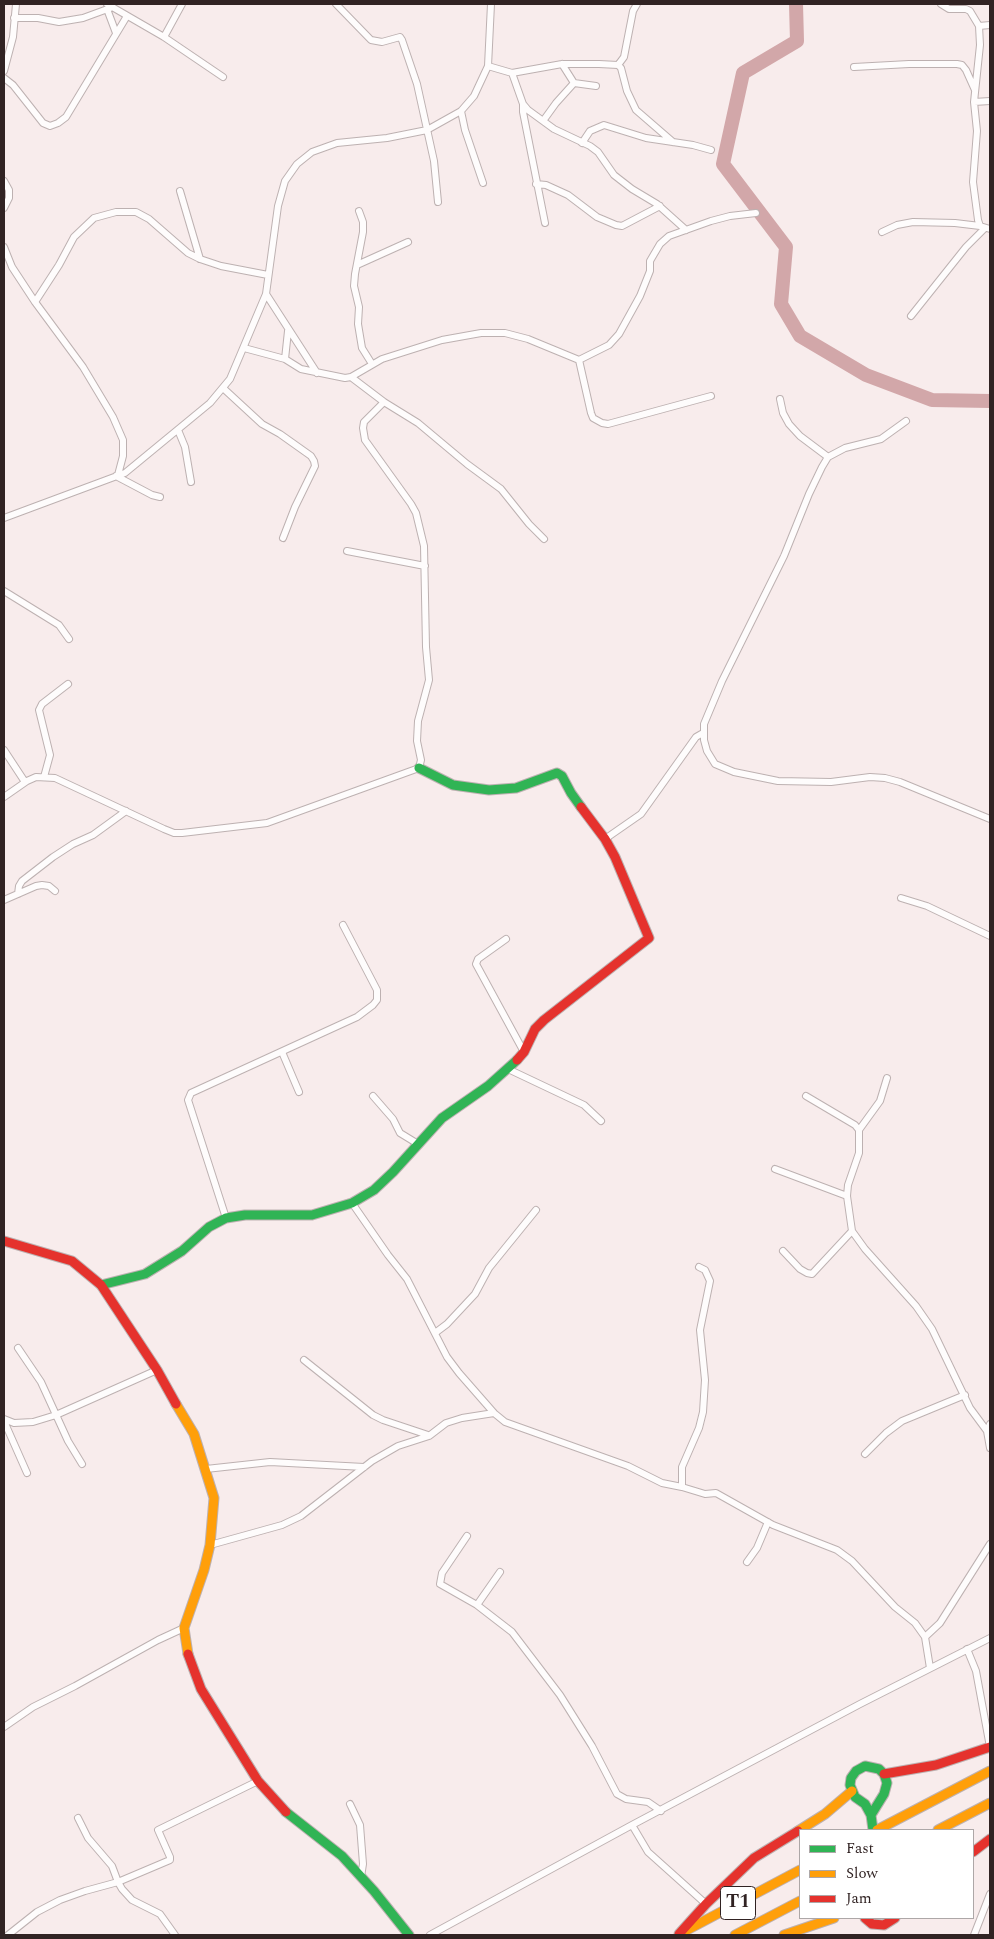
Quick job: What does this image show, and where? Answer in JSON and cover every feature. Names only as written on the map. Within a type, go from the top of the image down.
[{"type":"main road","points":[[101,1285],[145,1274],[182,1251],[210,1227],[226,1218],[245,1215],[312,1216],[352,1203],[374,1190],[446,1114],[488,1086],[508,1069],[524,1052],[536,1029],[544,1020],[649,938],[615,856],[571,793],[562,776],[557,773],[516,788],[489,790],[453,785],[419,768]]},
{"type":"main road","points":[[4,1241],[72,1261],[101,1285],[158,1370],[194,1434],[214,1498],[210,1545],[204,1570],[191,1603],[184,1628],[189,1659],[201,1689],[258,1781],[282,1809],[342,1856],[409,1935]]},
{"type":"main road","points":[[884,1774],[936,1765],[990,1747]]},
{"type":"main road","points":[[871,1815],[884,1794],[887,1783],[884,1774],[874,1766],[866,1766],[856,1771],[851,1778],[852,1791],[855,1797],[865,1804],[871,1815],[873,1829]]},
{"type":"main road","points":[[879,1829],[990,1771]]},
{"type":"main road","points":[[801,1829],[825,1814],[852,1791]]},
{"type":"main road","points":[[940,1829],[990,1803]]},
{"type":"main road","points":[[678,1934],[754,1858],[799,1830]]},
{"type":"main road","points":[[974,1851],[990,1839]]},
{"type":"main road","name":"T1","points":[[678,1934],[799,1871]]},
{"type":"main road","name":"T1","points":[[734,1935],[799,1902]]},
{"type":"main road","points":[[784,1935],[831,1919]]},
{"type":"main road","points":[[866,1919],[872,1924],[884,1925],[893,1919]]},
{"type":"main road","points":[[884,1925],[885,1935]]},
{"type":"street","points":[[4,71],[13,37],[16,4]]},
{"type":"street","points":[[164,37],[182,4]]},
{"type":"street","points":[[336,4],[371,40],[382,42],[400,37],[402,40],[416,84],[434,161],[438,202]]},
{"type":"street","points":[[4,518],[125,472],[210,403],[230,379],[266,294],[278,206],[286,181],[297,164],[312,152],[337,143],[387,138],[427,130],[461,111],[474,96],[488,66],[491,4]]},
{"type":"street","points":[[618,65],[624,57],[632,11],[637,4]]},
{"type":"street","points":[[941,4],[949,9],[966,9],[970,11],[978,26],[980,45],[974,102],[977,131],[974,182],[978,220],[985,228]]},
{"type":"street","points":[[14,18],[38,18],[59,22],[83,18],[109,7],[164,37],[223,77]]},
{"type":"street","points":[[109,7],[116,33]]},
{"type":"street","points":[[4,78],[13,85],[43,123],[50,126],[58,124],[66,116],[127,16]]},
{"type":"street","points":[[978,26],[990,25]]},
{"type":"street","points":[[488,66],[512,73],[562,64],[618,65]]},
{"type":"street","points":[[562,64],[574,83],[596,86]]},
{"type":"street","points":[[854,67],[957,64],[962,65],[966,70],[975,90]]},
{"type":"street","points":[[618,65],[621,68],[626,91],[636,110],[673,142]]},
{"type":"street","points":[[512,73],[523,104],[536,184],[545,224]]},
{"type":"street","points":[[543,121],[574,83]]},
{"type":"street","points":[[974,102],[990,101]]},
{"type":"street","points":[[523,104],[528,110],[554,129],[598,152],[614,175],[632,190],[660,206],[686,230]]},
{"type":"street","points":[[461,111],[465,130],[483,182]]},
{"type":"street","points":[[582,143],[590,131],[604,125],[646,138],[711,150]]},
{"type":"street","points":[[4,181],[9,190],[9,198],[4,208]]},
{"type":"street","points":[[536,184],[546,185],[568,195],[598,217],[616,225],[622,226],[660,206]]},
{"type":"street","points":[[180,191],[200,259]]},
{"type":"street","points":[[359,211],[363,222],[363,232],[354,286],[362,348],[372,364]]},
{"type":"street","points":[[35,302],[60,265],[74,237],[94,218],[116,212],[136,212],[149,220],[188,253],[200,259],[221,266],[268,275]]},
{"type":"street","points":[[579,360],[609,344],[619,334],[640,296],[650,271],[650,261],[654,252],[669,236],[730,216],[756,213]]},
{"type":"street","points":[[882,232],[897,225],[913,222],[955,223],[985,228]]},
{"type":"street","points":[[911,316],[966,247],[985,228]]},
{"type":"street","points":[[357,264],[408,242]]},
{"type":"street","points":[[4,246],[5,255],[12,267],[35,302],[87,372],[113,417],[123,440],[123,456],[117,475]]},
{"type":"street","points":[[266,294],[288,331],[305,352],[316,373]]},
{"type":"street","points":[[285,359],[288,331]]},
{"type":"street","points":[[244,348],[285,359],[301,369],[345,378],[351,377],[382,359],[442,340],[481,333],[505,333],[528,339],[579,360]]},
{"type":"street","points":[[579,360],[590,413],[593,418],[602,423],[608,424],[711,396]]},
{"type":"street","points":[[351,377],[384,402],[418,424],[501,489],[524,519],[544,539]]},
{"type":"street","points":[[223,388],[262,424],[311,456],[314,461],[315,466],[295,507],[283,538]]},
{"type":"street","points":[[780,399],[783,413],[789,424],[800,436],[828,457]]},
{"type":"street","points":[[4,797],[25,782],[36,777],[55,778],[174,833],[267,824],[419,768],[421,760],[417,741],[418,721],[429,680],[426,647],[424,546],[416,513],[365,440],[363,433],[364,422],[384,402]]},
{"type":"street","points":[[906,421],[880,439],[850,446],[828,457],[809,494],[764,600],[722,681],[704,724],[703,733],[707,751],[716,764],[734,772],[778,781],[831,782],[870,777],[885,778],[900,782],[990,819]]},
{"type":"street","points":[[178,430],[185,447],[191,482]]},
{"type":"street","points":[[117,475],[160,497]]},
{"type":"street","points":[[347,552],[425,566]]},
{"type":"street","points":[[4,591],[59,625],[69,639]]},
{"type":"street","points":[[44,777],[50,755],[39,710],[42,704],[68,684]]},
{"type":"street","points":[[605,840],[641,814],[696,737],[703,733]]},
{"type":"street","points":[[4,750],[25,782]]},
{"type":"street","points":[[18,894],[22,881],[53,857],[72,844],[92,835],[126,811]]},
{"type":"street","points":[[4,900],[42,885],[49,886],[55,891]]},
{"type":"street","points":[[901,898],[927,906],[990,936]]},
{"type":"street","points":[[226,1218],[188,1100],[190,1093],[357,1017],[377,1000],[377,990],[343,925]]},
{"type":"street","points":[[506,939],[478,959],[476,964],[524,1052]]},
{"type":"street","points":[[282,1052],[299,1092]]},
{"type":"street","points":[[508,1069],[584,1105],[601,1121]]},
{"type":"street","points":[[887,1078],[880,1102],[859,1130],[859,1153],[848,1185],[847,1196],[852,1231],[865,1249],[916,1306],[932,1330],[970,1408],[987,1431],[990,1448]]},
{"type":"street","points":[[373,1096],[393,1119],[400,1133],[418,1144]]},
{"type":"street","points":[[806,1096],[855,1125],[859,1130]]},
{"type":"street","points":[[775,1169],[847,1196]]},
{"type":"street","points":[[352,1203],[388,1256],[407,1279],[447,1357],[494,1413],[505,1422],[628,1466],[662,1483],[682,1486],[705,1494],[716,1493],[768,1522],[837,1550],[852,1560],[895,1607],[915,1623],[925,1637],[930,1668]]},
{"type":"street","points":[[435,1333],[447,1324],[474,1294],[490,1268],[536,1210]]},
{"type":"street","points":[[782,1251],[800,1269],[812,1274],[852,1231]]},
{"type":"street","points":[[682,1486],[682,1467],[699,1428],[703,1412],[705,1380],[700,1330],[710,1281],[705,1270],[700,1267]]},
{"type":"street","points":[[18,1348],[41,1382],[82,1464]]},
{"type":"street","points":[[304,1360],[378,1417],[429,1436]]},
{"type":"street","points":[[4,1420],[14,1423],[33,1422],[56,1415],[158,1370]]},
{"type":"street","points":[[865,1454],[886,1433],[902,1421],[965,1395]]},
{"type":"street","points":[[210,1545],[282,1525],[300,1516],[364,1467],[398,1446],[429,1436],[446,1422],[494,1413]]},
{"type":"street","points":[[4,1420],[27,1473]]},
{"type":"street","points":[[987,1431],[990,1424]]},
{"type":"street","points":[[206,1469],[270,1462],[364,1467]]},
{"type":"street","points":[[748,1562],[757,1548],[768,1522]]},
{"type":"street","points":[[467,1536],[442,1573],[440,1584],[477,1605],[512,1632],[560,1695],[592,1746],[617,1794],[626,1799],[648,1802],[661,1811]]},
{"type":"street","points":[[925,1637],[940,1623],[990,1544]]},
{"type":"street","points":[[477,1605],[500,1572]]},
{"type":"street","points":[[4,1727],[33,1707],[184,1628]]},
{"type":"street","points":[[430,1935],[632,1825],[990,1638]]},
{"type":"street","points":[[967,1649],[976,1671],[990,1747]]},
{"type":"street","points":[[8,1935],[37,1912],[60,1900],[118,1882],[170,1860],[158,1830],[258,1781]]},
{"type":"street","points":[[350,1804],[360,1825],[363,1864],[361,1877]]},
{"type":"street","points":[[78,1818],[88,1838],[112,1866],[118,1882],[132,1900],[160,1914],[175,1935]]},
{"type":"street","points":[[632,1825],[648,1852],[706,1904]]},
{"type":"street","points":[[974,1935],[990,1894]]},
{"type":"waterway","points":[[796,4],[797,41],[743,73],[723,164],[786,247],[781,304],[800,336],[866,375],[932,400],[990,401]]},
{"type":"traffic: fast","points":[[419,768],[453,785],[489,790],[516,788],[557,773],[562,776],[581,807]]},
{"type":"traffic: fast","points":[[101,1285],[145,1274],[182,1251],[209,1227],[226,1218],[245,1215],[312,1215],[352,1203],[374,1190],[442,1118],[488,1086],[517,1060]]},
{"type":"traffic: fast","points":[[865,1766],[879,1769],[884,1774],[887,1783],[884,1794],[871,1815],[865,1804],[855,1797],[850,1785],[851,1778],[856,1771],[865,1766]]},
{"type":"traffic: fast","points":[[286,1812],[342,1856],[374,1891],[409,1935]]},
{"type":"traffic: fast","points":[[871,1815],[873,1829]]},
{"type":"traffic: slow","points":[[176,1404],[194,1434],[214,1498],[210,1545],[204,1570],[184,1628],[188,1654]]},
{"type":"traffic: slow","points":[[879,1829],[990,1771]]},
{"type":"traffic: slow","points":[[801,1829],[825,1814],[852,1791]]},
{"type":"traffic: slow","points":[[940,1829],[990,1803]]},
{"type":"traffic: slow","points":[[687,1930],[799,1871]]},
{"type":"traffic: slow","points":[[735,1935],[799,1902]]},
{"type":"traffic: slow","points":[[784,1935],[831,1919]]},
{"type":"traffic: jam","points":[[517,1060],[524,1052],[535,1029],[544,1020],[649,938],[615,857],[605,839],[581,807]]},
{"type":"traffic: jam","points":[[4,1241],[72,1261],[101,1285],[157,1370],[176,1404]]},
{"type":"traffic: jam","points":[[188,1654],[201,1689],[258,1781],[286,1812]]},
{"type":"traffic: jam","points":[[884,1774],[936,1765],[990,1747]]},
{"type":"traffic: jam","points":[[679,1934],[706,1904],[754,1858],[798,1831]]},
{"type":"traffic: jam","points":[[974,1851],[990,1839]]},
{"type":"traffic: jam","points":[[866,1919],[872,1924],[884,1925],[893,1919]]}]
